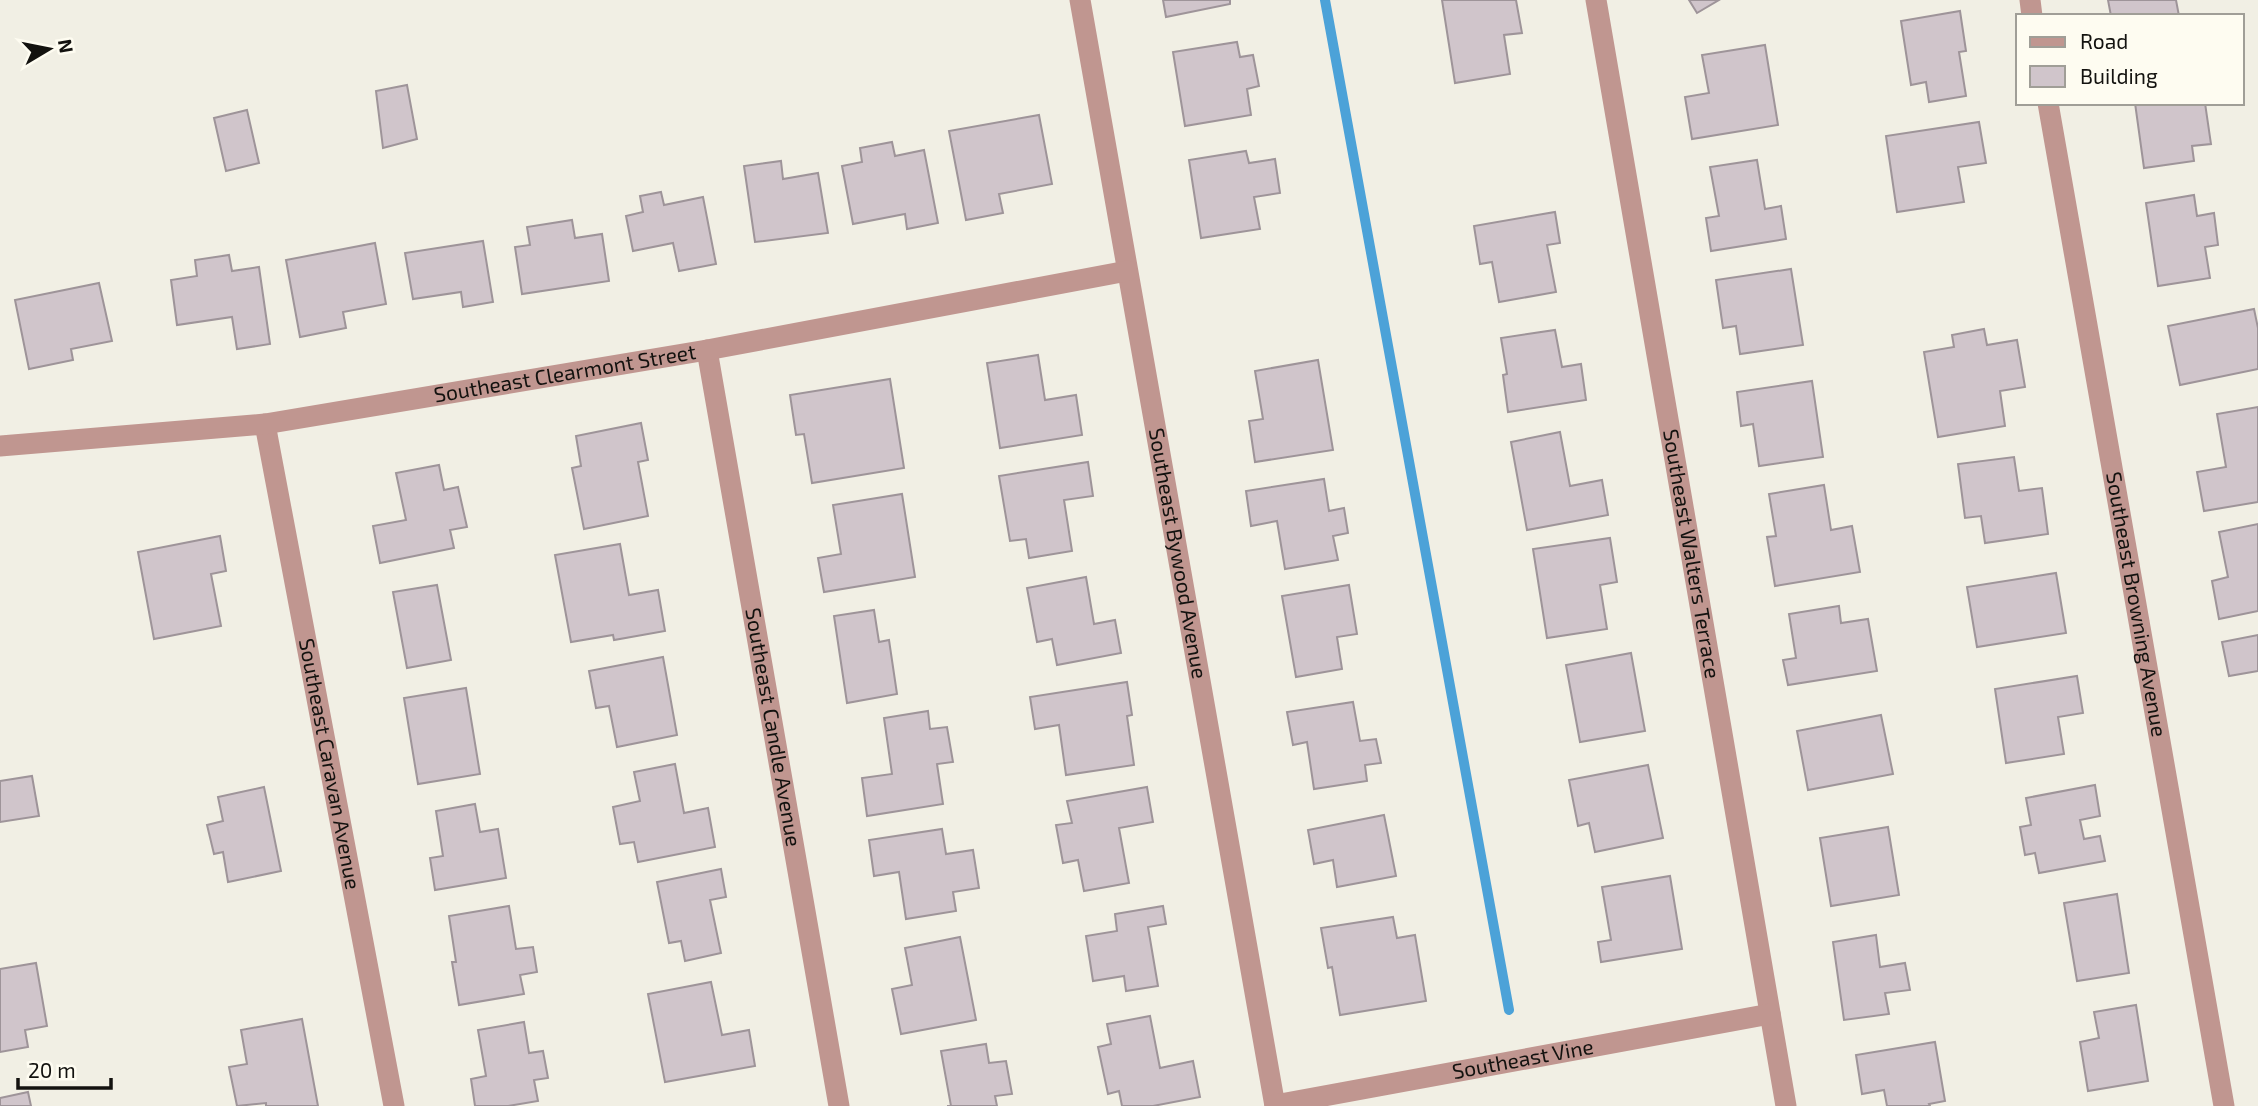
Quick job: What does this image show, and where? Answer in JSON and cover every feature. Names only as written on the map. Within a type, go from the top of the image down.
[{"type":"street","name":"Southeast Bywood Avenue","points":[[1080,0],[1275,1105]]},
{"type":"street","name":"Southeast Walters Terrace","points":[[1595,0],[1786,1106]]},
{"type":"street","name":"Southeast Browning Avenue","points":[[2048,105],[2224,1106]]},
{"type":"street","name":"Southeast Clearmont Street","points":[[0,446],[265,424],[707,350],[1127,271]]},
{"type":"street","name":"Southeast Candle Avenue","points":[[707,350],[839,1106]]},
{"type":"street","name":"Southeast Caravan Avenue","points":[[265,424],[394,1106]]},
{"type":"street","name":"Southeast Vine","points":[[1275,1105],[1770,1014]]},
{"type":"building","points":[[1163,0],[1230,0],[1230,4],[1166,17]]},
{"type":"building","points":[[1442,0],[1516,0],[1522,33],[1504,35],[1510,74],[1455,83]]},
{"type":"building","points":[[1689,0],[1719,0],[1697,13]]},
{"type":"building","points":[[2108,0],[2176,0],[2179,14],[2111,14]]},
{"type":"building","points":[[1960,11],[1966,51],[1959,52],[1966,96],[1929,102],[1926,82],[1911,85],[1901,21]]},
{"type":"building","points":[[1237,42],[1240,57],[1253,55],[1259,86],[1247,89],[1251,115],[1185,126],[1173,52]]},
{"type":"building","points":[[1765,45],[1778,125],[1692,139],[1685,97],[1709,93],[1702,55]]},
{"type":"building","points":[[407,85],[417,139],[383,148],[376,91]]},
{"type":"building","points":[[2135,105],[2205,105],[2211,144],[2192,146],[2194,161],[2144,168]]},
{"type":"building","points":[[247,110],[259,163],[226,171],[214,118]]},
{"type":"building","points":[[1039,115],[1052,184],[999,194],[1003,213],[966,220],[949,131]]},
{"type":"building","points":[[1979,122],[1986,163],[1958,167],[1964,202],[1897,212],[1886,136]]},
{"type":"building","points":[[892,142],[895,156],[924,150],[938,223],[907,229],[905,214],[853,224],[842,166],[862,162],[860,148]]},
{"type":"building","points":[[1246,151],[1249,163],[1275,159],[1280,193],[1254,197],[1260,229],[1201,238],[1189,160]]},
{"type":"building","points":[[1757,160],[1765,209],[1781,206],[1786,239],[1711,251],[1706,218],[1719,216],[1710,167]]},
{"type":"building","points":[[781,161],[783,179],[818,173],[828,233],[755,242],[744,166]]},
{"type":"building","points":[[661,192],[664,205],[703,197],[716,264],[679,271],[673,243],[633,251],[626,216],[643,212],[640,196]]},
{"type":"building","points":[[2194,195],[2197,216],[2214,213],[2218,245],[2205,247],[2210,278],[2158,286],[2146,203]]},
{"type":"building","points":[[1555,212],[1560,243],[1547,245],[1556,292],[1499,302],[1492,262],[1480,264],[1474,226]]},
{"type":"building","points":[[572,220],[575,238],[602,234],[609,281],[522,294],[515,247],[530,245],[527,227]]},
{"type":"building","points":[[483,241],[493,302],[463,307],[461,292],[413,299],[405,253]]},
{"type":"building","points":[[375,243],[386,304],[343,312],[346,328],[300,337],[286,260]]},
{"type":"building","points":[[229,255],[232,271],[259,267],[270,344],[237,349],[232,317],[177,325],[171,280],[197,276],[195,260]]},
{"type":"building","points":[[1791,269],[1803,345],[1740,354],[1736,326],[1723,328],[1716,280]]},
{"type":"building","points":[[99,283],[112,341],[71,349],[73,360],[29,369],[15,300]]},
{"type":"building","points":[[2254,309],[2258,328],[2258,369],[2180,385],[2168,326]]},
{"type":"building","points":[[1984,329],[1987,345],[2017,340],[2025,387],[2000,391],[2005,426],[1938,437],[1924,352],[1954,347],[1952,335]]},
{"type":"building","points":[[1555,330],[1562,367],[1581,364],[1586,400],[1508,412],[1503,375],[1507,374],[1501,338]]},
{"type":"building","points":[[1038,355],[1045,400],[1076,395],[1082,435],[1000,448],[987,363]]},
{"type":"building","points":[[1318,360],[1333,450],[1255,462],[1249,421],[1263,419],[1255,371]]},
{"type":"building","points":[[890,379],[904,468],[812,483],[804,434],[796,435],[790,395]]},
{"type":"building","points":[[1812,381],[1823,457],[1759,466],[1753,424],[1741,426],[1737,392]]},
{"type":"building","points":[[2258,407],[2258,502],[2204,511],[2197,472],[2226,467],[2217,414]]},
{"type":"building","points":[[641,423],[648,460],[638,462],[648,516],[584,529],[572,468],[581,466],[576,436]]},
{"type":"building","points":[[1560,432],[1570,486],[1602,480],[1608,515],[1527,530],[1511,442]]},
{"type":"building","points":[[2014,457],[2019,491],[2042,488],[2048,534],[1985,543],[1981,516],[1965,518],[1958,464]]},
{"type":"building","points":[[1088,462],[1093,496],[1064,500],[1072,551],[1029,558],[1026,539],[1010,541],[999,476]]},
{"type":"building","points":[[439,465],[444,490],[458,487],[467,527],[450,530],[454,548],[380,563],[373,526],[406,520],[396,473]]},
{"type":"building","points":[[1324,479],[1329,511],[1344,508],[1348,533],[1333,536],[1338,560],[1285,569],[1277,521],[1251,526],[1246,491]]},
{"type":"building","points":[[1824,485],[1831,530],[1852,526],[1860,572],[1775,586],[1767,537],[1776,536],[1769,494]]},
{"type":"building","points":[[902,494],[915,577],[824,592],[818,558],[841,554],[833,505]]},
{"type":"building","points":[[2258,524],[2258,611],[2219,619],[2212,581],[2228,577],[2219,532]]},
{"type":"building","points":[[220,536],[226,571],[211,574],[221,626],[154,639],[138,552]]},
{"type":"building","points":[[1610,538],[1617,582],[1600,585],[1607,629],[1547,638],[1533,549]]},
{"type":"building","points":[[620,544],[629,595],[658,590],[665,631],[614,640],[613,635],[571,642],[555,555]]},
{"type":"building","points":[[2056,573],[2066,633],[1977,647],[1967,587]]},
{"type":"building","points":[[1086,577],[1094,624],[1115,620],[1121,653],[1057,665],[1052,639],[1037,642],[1027,588]]},
{"type":"building","points":[[437,585],[451,660],[407,668],[393,592]]},
{"type":"building","points":[[1349,585],[1357,634],[1337,637],[1342,669],[1296,677],[1282,596]]},
{"type":"building","points":[[1839,606],[1841,623],[1868,619],[1877,671],[1788,685],[1783,660],[1796,658],[1789,614]]},
{"type":"building","points":[[874,610],[879,642],[889,640],[897,694],[847,703],[834,616]]},
{"type":"building","points":[[2258,635],[2258,671],[2229,676],[2222,642]]},
{"type":"building","points":[[1631,653],[1645,731],[1580,742],[1566,665]]},
{"type":"building","points":[[663,657],[677,735],[617,747],[609,706],[596,708],[589,671]]},
{"type":"building","points":[[2077,676],[2083,713],[2058,717],[2064,754],[2006,763],[1995,689]]},
{"type":"building","points":[[1127,682],[1132,715],[1127,716],[1134,765],[1066,775],[1059,725],[1035,729],[1030,697]]},
{"type":"building","points":[[466,688],[480,774],[418,784],[404,698]]},
{"type":"building","points":[[1353,702],[1360,741],[1376,739],[1381,763],[1365,765],[1367,781],[1314,789],[1307,742],[1293,745],[1287,712]]},
{"type":"building","points":[[928,711],[930,729],[947,727],[953,762],[937,764],[943,804],[867,816],[862,778],[892,774],[884,718]]},
{"type":"building","points":[[1881,715],[1893,774],[1808,790],[1797,731]]},
{"type":"building","points":[[675,764],[684,813],[708,808],[715,847],[638,862],[634,842],[620,844],[613,807],[640,801],[634,772]]},
{"type":"building","points":[[1648,765],[1663,838],[1595,852],[1589,823],[1578,826],[1569,780]]},
{"type":"building","points":[[32,776],[39,816],[0,822],[0,781]]},
{"type":"building","points":[[2095,785],[2100,816],[2080,820],[2084,839],[2100,836],[2105,861],[2039,873],[2035,853],[2025,855],[2020,827],[2031,825],[2026,798]]},
{"type":"building","points":[[264,787],[281,871],[228,882],[223,852],[214,854],[207,825],[223,821],[218,797]]},
{"type":"building","points":[[1147,787],[1153,822],[1119,828],[1129,883],[1084,891],[1078,860],[1063,863],[1056,825],[1072,823],[1067,801]]},
{"type":"building","points":[[475,804],[480,832],[498,829],[506,878],[435,890],[430,858],[443,856],[436,811]]},
{"type":"building","points":[[1384,815],[1396,876],[1337,887],[1333,860],[1314,864],[1308,830]]},
{"type":"building","points":[[1888,827],[1899,895],[1831,906],[1820,838]]},
{"type":"building","points":[[942,829],[946,854],[973,850],[979,888],[953,892],[956,911],[906,919],[899,872],[874,876],[869,840]]},
{"type":"building","points":[[721,869],[726,897],[710,900],[721,953],[685,961],[681,941],[669,943],[657,882]]},
{"type":"building","points":[[1670,876],[1682,949],[1601,962],[1598,942],[1611,940],[1602,887]]},
{"type":"building","points":[[2117,894],[2129,973],[2077,981],[2064,903]]},
{"type":"building","points":[[509,906],[516,949],[533,947],[537,972],[520,975],[524,994],[459,1005],[452,962],[456,962],[449,916]]},
{"type":"building","points":[[1163,906],[1166,924],[1148,927],[1158,986],[1126,991],[1124,976],[1093,981],[1086,936],[1117,931],[1115,914]]},
{"type":"building","points":[[1393,917],[1397,938],[1415,935],[1426,1001],[1340,1015],[1332,967],[1328,968],[1321,928]]},
{"type":"building","points":[[1876,935],[1880,967],[1905,963],[1910,990],[1885,993],[1889,1014],[1844,1020],[1833,942]]},
{"type":"building","points":[[960,937],[976,1020],[901,1034],[892,989],[912,985],[905,948]]},
{"type":"building","points":[[36,963],[47,1026],[25,1030],[28,1047],[0,1052],[0,969]]},
{"type":"building","points":[[711,982],[722,1035],[749,1030],[755,1066],[665,1082],[648,994]]},
{"type":"building","points":[[2136,1005],[2148,1081],[2088,1091],[2080,1042],[2099,1038],[2094,1012]]},
{"type":"building","points":[[1150,1016],[1160,1068],[1193,1061],[1200,1097],[1153,1106],[1122,1106],[1119,1091],[1108,1094],[1098,1047],[1111,1044],[1107,1024]]},
{"type":"building","points":[[302,1019],[318,1106],[266,1106],[266,1103],[237,1106],[229,1067],[247,1064],[241,1030]]},
{"type":"building","points":[[524,1022],[529,1053],[543,1051],[548,1078],[534,1080],[538,1101],[508,1106],[475,1106],[471,1079],[486,1076],[478,1030]]},
{"type":"building","points":[[1935,1042],[1945,1101],[1929,1104],[1930,1106],[1887,1106],[1884,1090],[1862,1094],[1856,1055]]},
{"type":"building","points":[[986,1044],[989,1063],[1006,1061],[1012,1094],[995,1096],[997,1106],[951,1106],[941,1051]]},
{"type":"building","points":[[28,1092],[31,1106],[0,1106],[0,1098]]},
{"type":"waterway","points":[[1325,0],[1509,1010]]}]
